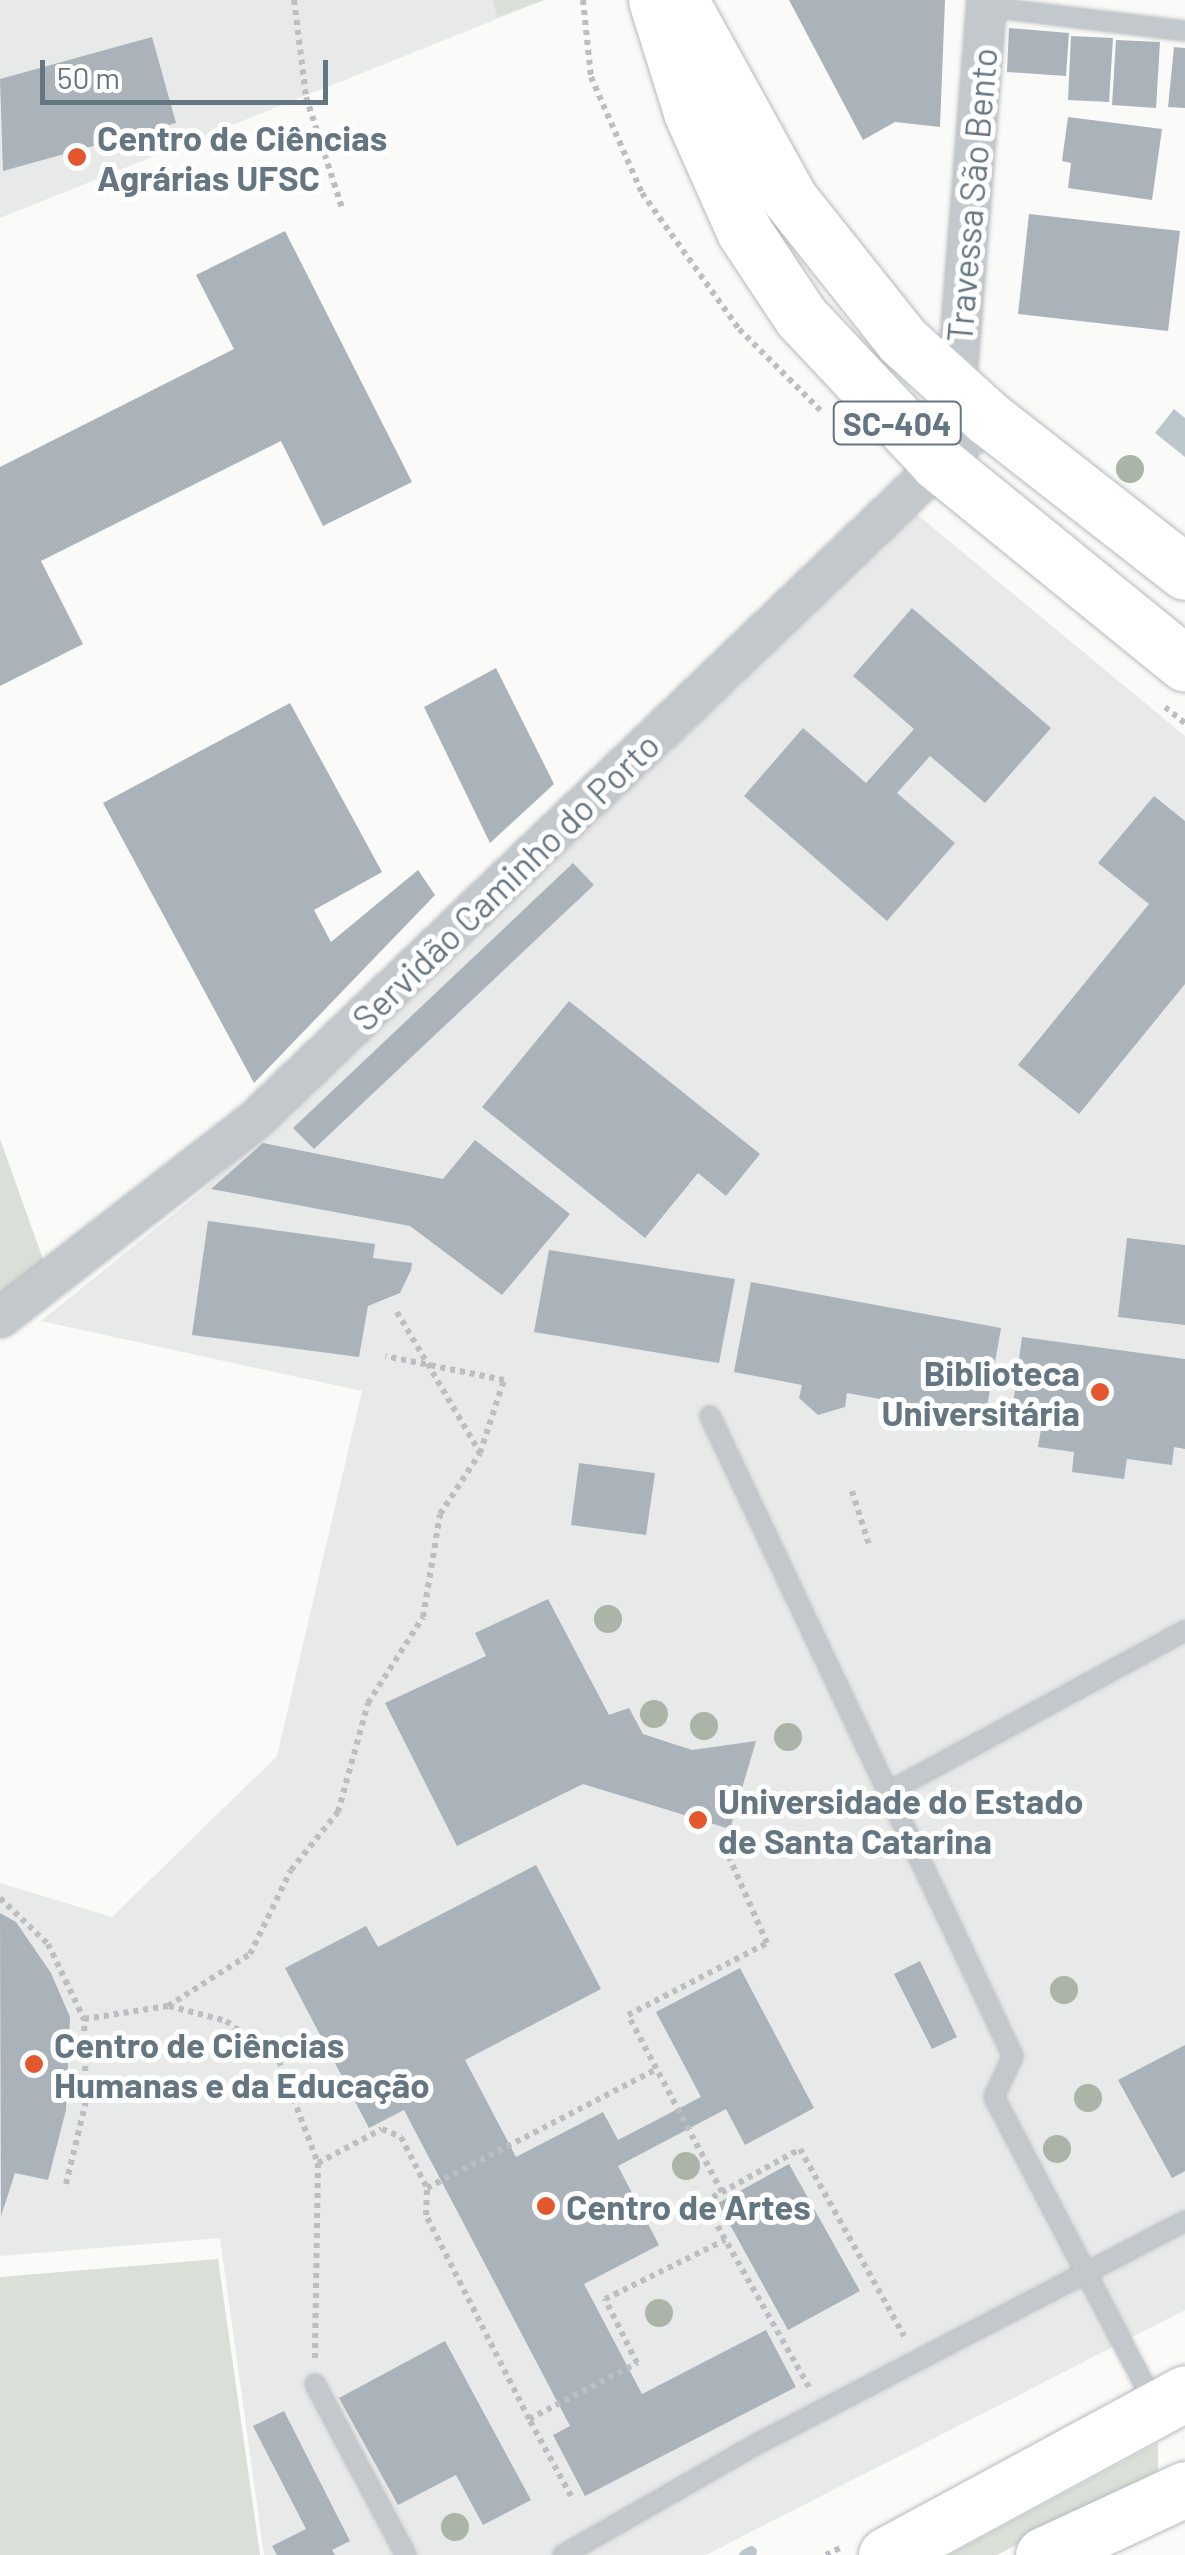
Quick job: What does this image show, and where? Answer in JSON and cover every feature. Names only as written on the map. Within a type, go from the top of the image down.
[{"type":"main road","name":"SC-404","points":[[656,0],[690,112],[744,231],[801,318],[938,463],[1185,664]]},
{"type":"main road","name":"SC-404","points":[[681,0],[790,199],[857,290],[972,404],[1185,572]]},
{"type":"main road","points":[[1042,2555],[1175,2494],[1168,2442],[1170,2401]]},
{"type":"main road","points":[[886,2555],[1170,2401]]},
{"type":"street","name":"Travessa São Bento","points":[[972,404],[987,3]]},
{"type":"street","name":"Servidão Caminho do Porto","points":[[0,1318],[254,1120],[938,463],[972,404]]},
{"type":"lane","points":[[987,3],[1185,31]]},
{"type":"lane","points":[[710,1416],[1014,2056],[994,2097],[1086,2273],[1170,2401]]},
{"type":"lane","points":[[888,1792],[1185,1631]]},
{"type":"lane","points":[[562,2555],[755,2445],[1185,2221]]},
{"type":"lane","points":[[315,2384],[406,2555]]},
{"type":"path","points":[[294,0],[306,97],[342,208]]},
{"type":"path","points":[[396,1312],[480,1453]]},
{"type":"path","points":[[168,2006],[250,1954],[291,1870],[338,1812],[368,1703],[423,1617],[440,1514],[480,1453],[504,1380],[385,1356]]},
{"type":"path","points":[[852,1491],[869,1546]]},
{"type":"path","points":[[722,2192],[628,2016],[766,1943],[726,1850]]},
{"type":"path","points":[[0,1898],[48,1944],[84,2019],[86,2102],[66,2184]]},
{"type":"path","points":[[84,2019],[168,2006],[226,2021],[279,2061],[318,2162],[315,2384]]},
{"type":"path","points":[[427,2188],[656,2069]]},
{"type":"path","points":[[318,2162],[382,2130],[400,2137],[427,2188],[426,2216],[571,2496]]},
{"type":"path","points":[[809,2388],[704,2202],[800,2148],[905,2337]]},
{"type":"path","points":[[530,2418],[637,2362],[606,2299],[725,2240]]},
{"type":"shaded area","name":"Centro de Ciências Agrárias UFSC","points":[[0,0],[544,0],[0,218]]},
{"type":"shaded area","points":[[493,0],[544,0],[497,17]]},
{"type":"shaded area","points":[[1174,409],[1185,418],[1185,457],[1155,433]]},
{"type":"shaded area","name":"Universidade do Estado de Santa Catarina","points":[[914,512],[1185,736],[1185,2310],[706,2555],[264,2555],[220,2238],[0,2256],[0,1883],[112,1917],[277,1756],[362,1391],[41,1321],[201,1192],[593,826]]},
{"type":"shaded area","points":[[0,1139],[45,1265],[0,1298]]},
{"type":"shaded area","points":[[218,2259],[260,2555],[0,2555],[0,2277]]},
{"type":"shaded area","points":[[1158,2443],[1158,2471],[997,2555],[949,2555]]},
{"type":"building","points":[[789,0],[945,0],[940,127],[895,122],[863,140]]},
{"type":"building","points":[[1009,28],[1069,33],[1066,76],[1007,72]]},
{"type":"building","points":[[1071,36],[1113,38],[1109,102],[1068,100]]},
{"type":"building","points":[[152,37],[176,123],[3,171],[0,79]]},
{"type":"building","points":[[1116,40],[1160,42],[1156,108],[1112,105]]},
{"type":"building","points":[[1174,47],[1185,48],[1185,108],[1168,107]]},
{"type":"building","points":[[1068,117],[1162,129],[1152,200],[1068,188],[1071,163],[1062,161]]},
{"type":"building","points":[[1029,214],[1180,231],[1168,331],[1018,314]]},
{"type":"building","points":[[285,231],[412,482],[323,526],[281,441],[41,561],[83,644],[0,686],[0,467],[234,349],[196,275]]},
{"type":"building","points":[[912,608],[1051,728],[985,803],[930,756],[897,793],[955,843],[887,921],[744,796],[803,728],[866,783],[914,729],[853,676]]},
{"type":"building","points":[[496,668],[554,784],[490,843],[424,707]]},
{"type":"building","points":[[290,703],[382,872],[314,910],[331,942],[418,870],[435,895],[254,1083],[103,803]]},
{"type":"building","points":[[1154,796],[1185,821],[1185,984],[1079,1114],[1018,1065],[1149,904],[1098,863]]},
{"type":"building","points":[[573,863],[594,885],[314,1149],[293,1128]]},
{"type":"building","points":[[569,1001],[760,1154],[726,1196],[698,1173],[645,1238],[482,1107]]},
{"type":"building","points":[[475,1140],[570,1214],[502,1295],[410,1226],[211,1189],[263,1143],[443,1179]]},
{"type":"building","points":[[208,1221],[375,1244],[373,1258],[412,1263],[411,1270],[400,1293],[368,1306],[359,1357],[192,1335]]},
{"type":"building","points":[[1127,1238],[1185,1245],[1185,1325],[1118,1317]]},
{"type":"building","points":[[549,1250],[735,1279],[719,1363],[534,1332]]},
{"type":"building","points":[[751,1282],[1001,1328],[985,1418],[847,1393],[845,1407],[818,1415],[799,1398],[802,1385],[734,1372]]},
{"type":"building","name":"Biblioteca Universitária","points":[[1022,1337],[1185,1359],[1185,1449],[1174,1447],[1172,1465],[1127,1459],[1124,1479],[1072,1472],[1074,1452],[1038,1447],[1041,1429],[1010,1426]]},
{"type":"building","points":[[579,1463],[655,1473],[646,1535],[571,1525]]},
{"type":"building","points":[[548,1599],[609,1715],[629,1708],[643,1734],[692,1750],[756,1741],[730,1829],[583,1784],[457,1846],[385,1703],[486,1656],[475,1633]]},
{"type":"building","name":"Centro de Artes","points":[[536,1865],[601,1989],[465,2060],[516,2157],[603,2112],[618,2140],[701,2097],[656,2012],[740,1968],[814,2108],[745,2145],[726,2109],[618,2166],[659,2245],[584,2284],[642,2394],[766,2330],[796,2387],[585,2496],[553,2435],[570,2426],[404,2110],[369,2128],[285,1968],[366,1926],[378,1947]]},
{"type":"building","name":"Centro de Ciências Humanas e da Educação","points":[[0,1913],[16,1922],[51,1973],[70,2017],[66,2110],[48,2180],[15,2173],[1,2216]]},
{"type":"building","points":[[920,1961],[957,2037],[932,2049],[894,1974]]},
{"type":"building","points":[[1185,2045],[1185,2171],[1172,2178],[1118,2080]]},
{"type":"building","points":[[789,2164],[860,2291],[788,2330],[718,2203]]},
{"type":"building","points":[[445,2341],[531,2500],[483,2525],[456,2475],[398,2505],[339,2398]]},
{"type":"building","points":[[284,2411],[350,2541],[332,2550],[335,2555],[277,2555],[272,2546],[306,2529],[253,2426]]},
{"type":"waterway","points":[[744,2555],[751,2551]]},
{"type":"place","name":"Centro de Ciências Agrárias UFSC","points":[[77,157]]},
{"type":"place","name":"Biblioteca Universitária","points":[[1100,1392]]},
{"type":"place","name":"Universidade do Estado de Santa Catarina","points":[[698,1820]]},
{"type":"place","name":"Centro de Ciências Humanas e da Educação","points":[[34,2064]]},
{"type":"place","name":"Centro de Artes","points":[[546,2206]]}]
